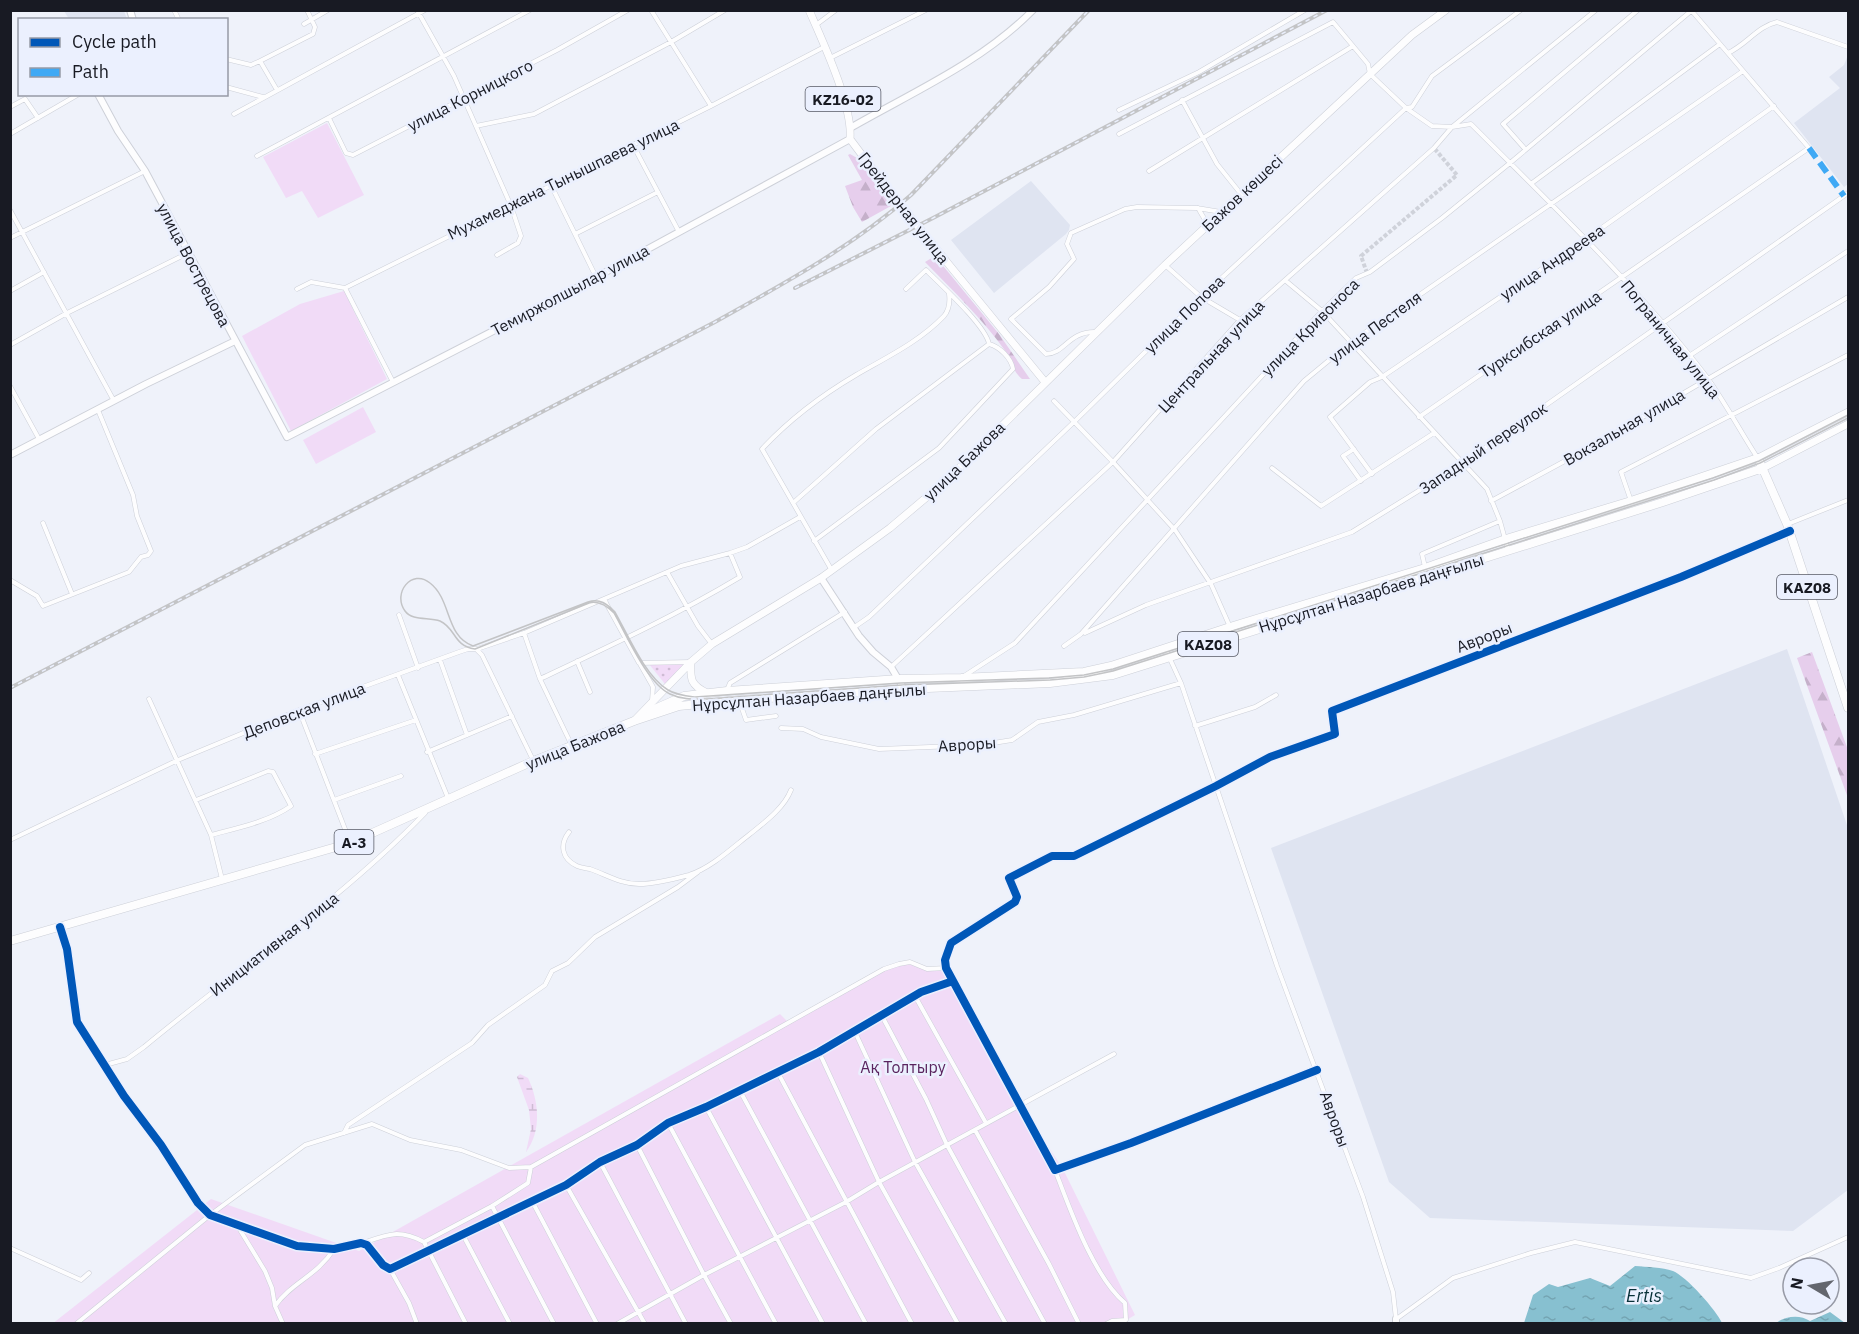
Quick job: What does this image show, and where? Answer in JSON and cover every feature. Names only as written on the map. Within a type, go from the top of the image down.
[{"type":"highway","name":"Пограничная улица","points":[[1758,458],[1789,528],[1848,708]]},
{"type":"highway","name":"Нұрсұлтан Назарбаев даңғылы","points":[[634,721],[679,706],[904,689],[1084,672],[1111,666],[1165,647],[1425,568],[1506,539],[1631,501],[1758,458]]},
{"type":"highway","name":"Нұрсұлтан Назарбаев даңғылы","points":[[634,721],[659,706],[684,696],[727,690],[899,679],[1050,683],[1113,675],[1663,502],[1763,468]]},
{"type":"highway","name":"улица Бажова","points":[[10,941],[350,843],[533,761],[634,721]]},
{"type":"main road","name":"Грейдерная улица","points":[[809,10],[830,58],[852,127],[850,139],[883,183],[1045,382]]},
{"type":"main road","name":"Бажов көшесі","points":[[1045,382],[1165,265],[1412,35],[1446,10]]},
{"type":"main road","name":"улица Бажова","points":[[634,721],[691,662],[712,644],[821,578],[890,528],[948,480],[1045,382]]},
{"type":"main road","name":"Нұрсұлтан Назарбаев даңғылы","points":[[1758,458],[1848,412]]},
{"type":"main road","name":"Нұрсұлтан Назарбаев даңғылы","points":[[1763,468],[1848,424]]},
{"type":"main road","points":[[691,662],[690,676],[693,682],[697,688],[707,693]]},
{"type":"street","points":[[228,60],[251,65],[313,34],[315,27],[307,10]]},
{"type":"street","points":[[304,24],[328,10]]},
{"type":"street","points":[[234,114],[425,10]]},
{"type":"street","points":[[257,156],[530,10]]},
{"type":"street","name":"улица Корницкого","points":[[329,118],[346,153],[353,155],[628,10]]},
{"type":"street","points":[[651,10],[711,106]]},
{"type":"street","points":[[476,126],[534,114],[671,42],[725,10]]},
{"type":"street","points":[[815,25],[836,10]]},
{"type":"street","points":[[830,58],[926,10]]},
{"type":"street","points":[[852,127],[954,70],[999,40],[1033,10]]},
{"type":"street","points":[[1119,110],[1199,72],[1305,10]]},
{"type":"street","name":"улица Попова","points":[[853,628],[869,617],[1201,297],[1406,108],[1412,107],[1432,76],[1521,10]]},
{"type":"street","name":"Центральная улица","points":[[891,667],[1113,462],[1240,320],[1434,148],[1452,127],[1596,10]]},
{"type":"street","points":[[1525,149],[1503,124],[1638,10]]},
{"type":"street","points":[[1691,11],[1774,106]]},
{"type":"street","name":"улица Кривоноса","points":[[962,682],[1014,643],[1147,498],[1356,278],[1370,272],[1510,163],[1691,11]]},
{"type":"street","points":[[418,12],[443,56],[511,206],[520,236],[518,243],[497,255]]},
{"type":"street","name":"Пограничная улица","points":[[1182,100],[1332,22],[1368,64],[1370,74],[1406,108],[1432,126],[1452,127],[1471,124],[1532,183],[1662,323],[1707,378],[1758,458]]},
{"type":"street","points":[[1728,53],[1739,48],[1767,24],[1778,22],[1848,47]]},
{"type":"street","points":[[1532,183],[1720,44]]},
{"type":"street","name":"Мухамеджана Тынышпаева улица","points":[[345,288],[711,106],[825,46]]},
{"type":"street","points":[[1149,171],[1353,46]]},
{"type":"street","points":[[260,61],[277,90]]},
{"type":"street","name":"улица Пестеля","points":[[1064,646],[1082,634],[1304,381],[1350,343],[1743,71]]},
{"type":"street","points":[[228,88],[264,97]]},
{"type":"street","points":[[10,134],[76,96]]},
{"type":"street","name":"улица Вострецова","points":[[99,96],[118,131],[145,171],[287,437]]},
{"type":"street","points":[[10,107],[25,99],[38,118]]},
{"type":"street","points":[[1119,134],[1170,109],[1182,100],[1217,164],[1241,194]]},
{"type":"street","name":"Турксибская улица","points":[[1419,417],[1809,148],[1774,106]]},
{"type":"street","name":"улица Андреева","points":[[1354,448],[1330,417],[1370,382],[1382,377],[1586,239],[1774,106]]},
{"type":"street","name":"Темиржолшылар улица","points":[[287,437],[596,277],[850,139]]},
{"type":"street","points":[[633,145],[679,232]]},
{"type":"street","points":[[10,238],[145,171]]},
{"type":"street","points":[[551,186],[596,277]]},
{"type":"street","points":[[575,234],[658,192]]},
{"type":"street","name":"Западный переулок","points":[[1082,634],[1146,605],[1212,584],[1352,532],[1462,464],[1848,193]]},
{"type":"street","points":[[1096,332],[1078,333],[1054,353],[1046,354],[1011,319],[1049,287],[1074,259],[1067,244],[1071,233],[1125,209],[1137,207],[1197,208],[1222,212]]},
{"type":"street","points":[[1197,208],[1208,225]]},
{"type":"street","points":[[10,210],[114,401]]},
{"type":"street","points":[[1204,216],[1205,211],[1208,210]]},
{"type":"street","points":[[1689,356],[1848,250]]},
{"type":"street","points":[[10,345],[67,313],[188,253]]},
{"type":"street","points":[[1165,265],[1201,297],[1240,320]]},
{"type":"street","points":[[906,289],[926,270],[988,337],[989,344]]},
{"type":"street","points":[[10,291],[44,272]]},
{"type":"street","points":[[1286,281],[1322,312],[1487,489],[1508,550]]},
{"type":"street","points":[[297,289],[311,282],[345,288],[393,382]]},
{"type":"street","points":[[832,570],[762,449],[778,431],[801,413],[854,376],[914,342],[947,312],[949,294]]},
{"type":"street","name":"Вокзальная улица","points":[[1491,501],[1600,442],[1848,297]]},
{"type":"street","points":[[10,455],[235,341]]},
{"type":"street","points":[[814,541],[939,448],[1011,372],[1012,363],[1002,351],[989,344]]},
{"type":"street","points":[[793,503],[876,429],[989,344]]},
{"type":"street","points":[[1631,501],[1621,472],[1848,355]]},
{"type":"street","points":[[10,386],[39,440]]},
{"type":"street","points":[[1054,401],[1175,530],[1212,584],[1230,627]]},
{"type":"street","points":[[10,580],[37,596],[43,606],[129,572],[141,557],[148,555],[150,551],[137,516],[133,495],[98,409]]},
{"type":"street","points":[[1272,468],[1321,506],[1434,433]]},
{"type":"street","points":[[1361,481],[1343,456],[1354,448],[1372,474]]},
{"type":"street","name":"Авроры","points":[[1216,786],[1270,757],[1335,734],[1332,711],[1681,577],[1848,500]]},
{"type":"street","name":"Деповская улица","points":[[10,840],[177,760],[299,710],[468,649],[477,650],[524,633],[681,566],[730,554],[800,517]]},
{"type":"street","points":[[1425,568],[1422,554],[1500,522]]},
{"type":"street","points":[[43,524],[72,594]]},
{"type":"street","points":[[540,679],[687,608],[740,577],[730,554]]},
{"type":"street","points":[[667,572],[687,608],[712,644]]},
{"type":"street","points":[[821,578],[845,612],[853,628],[873,652],[891,667],[904,689]]},
{"type":"street","points":[[605,599],[653,687],[652,701]]},
{"type":"street","points":[[727,690],[730,683],[845,612]]},
{"type":"street","points":[[399,615],[418,668]]},
{"type":"street","points":[[524,633],[540,679],[572,747]]},
{"type":"street","name":"Авроры","points":[[1165,647],[1180,683],[1277,966],[1363,1197],[1393,1292],[1395,1322]]},
{"type":"street","points":[[477,650],[482,655],[533,761]]},
{"type":"street","points":[[440,660],[467,735]]},
{"type":"street","points":[[577,661],[590,692]]},
{"type":"street","points":[[639,663],[691,662]]},
{"type":"street","points":[[398,675],[427,752],[448,799]]},
{"type":"street","name":"Авроры","points":[[781,728],[802,729],[821,737],[879,749],[981,745],[1012,740],[1038,722],[1074,715],[1180,683]]},
{"type":"street","points":[[1195,726],[1255,707],[1276,695]]},
{"type":"street","points":[[149,699],[211,835],[222,880]]},
{"type":"street","points":[[738,700],[746,720],[776,716]]},
{"type":"street","points":[[299,710],[350,843]]},
{"type":"street","points":[[427,752],[512,716]]},
{"type":"street","points":[[315,754],[416,720]]},
{"type":"street","points":[[196,800],[268,771],[273,772],[291,806],[283,812],[211,835]]},
{"type":"street","points":[[334,800],[401,776]]},
{"type":"street","points":[[1106,1323],[1126,1320],[1125,1303],[1112,1292],[1076,1226],[1054,1170],[946,968],[945,960],[951,944],[1015,902],[1017,897],[1009,878],[1052,856],[1074,856],[1216,786]]},
{"type":"street","points":[[344,1133],[348,1125],[453,1056],[472,1042],[488,1025],[545,985],[552,971],[568,963],[595,937],[678,887],[759,827],[787,801],[790,790]]},
{"type":"street","name":"Инициативная улица","points":[[105,1065],[127,1059],[144,1047],[246,965],[297,928],[395,844],[432,806]]},
{"type":"street","points":[[569,832],[563,843],[568,861],[578,867],[590,869],[605,876],[639,884],[698,872]]},
{"type":"street","points":[[60,927],[67,949],[77,1022],[198,1203],[210,1215],[297,1246],[334,1249],[362,1243],[386,1234],[413,1237],[424,1242],[466,1323]]},
{"type":"street","points":[[76,1323],[210,1215],[305,1145],[372,1124],[410,1140],[461,1150],[509,1168],[531,1167],[884,969],[910,962],[927,969],[946,968]]},
{"type":"street","points":[[390,1269],[566,1185],[600,1162],[637,1145],[668,1122],[705,1107],[819,1052],[915,996],[953,981]]},
{"type":"street","points":[[915,996],[986,1124]]},
{"type":"street","points":[[882,1016],[926,1099],[947,1145],[1045,1323]]},
{"type":"street","points":[[855,1032],[915,1162],[1005,1323]]},
{"type":"street","points":[[819,1052],[879,1182],[958,1323]]},
{"type":"street","points":[[617,1323],[846,1202],[1114,1054]]},
{"type":"street","points":[[1054,1170],[1131,1143],[1317,1070]]},
{"type":"street","points":[[777,1071],[912,1323]]},
{"type":"street","points":[[739,1089],[866,1323]]},
{"type":"street","points":[[705,1107],[823,1323]]},
{"type":"street","points":[[668,1122],[776,1323]]},
{"type":"street","points":[[975,1130],[1079,1323]]},
{"type":"street","points":[[637,1145],[731,1323]]},
{"type":"street","points":[[600,1162],[686,1323]]},
{"type":"street","points":[[424,1242],[492,1206],[528,1183],[531,1167]]},
{"type":"street","points":[[566,1185],[645,1323]]},
{"type":"street","points":[[532,1201],[597,1323]]},
{"type":"street","points":[[492,1206],[554,1323]]},
{"type":"street","points":[[237,1225],[265,1271],[272,1288],[275,1306],[283,1323]]},
{"type":"street","points":[[463,1235],[510,1323]]},
{"type":"street","points":[[1395,1322],[1453,1278],[1531,1253],[1575,1242],[1751,1278],[1848,1237]]},
{"type":"street","points":[[362,1243],[367,1245],[383,1265],[390,1269],[417,1323]]},
{"type":"street","points":[[10,1248],[81,1280],[89,1273]]},
{"type":"street","points":[[275,1306],[288,1290],[310,1277],[327,1261],[334,1249]]},
{"type":"shaded area","points":[[64,11],[124,11],[127,18],[68,18]]},
{"type":"shaded area","points":[[1848,55],[1848,184],[1844,187],[1794,123],[1840,88],[1829,77],[1844,65]]},
{"type":"shaded area","points":[[1031,181],[1070,225],[1069,230],[994,293],[951,240]]},
{"type":"shaded area","points":[[1787,649],[1848,828],[1848,1190],[1793,1231],[1430,1218],[1389,1182],[1271,848]]},
{"type":"green space","points":[[327,123],[364,195],[318,218],[302,191],[286,198],[263,157]]},
{"type":"green space","points":[[848,155],[857,158],[891,206],[862,222],[845,186],[862,180]]},
{"type":"green space","points":[[935,256],[999,334],[1030,379],[1022,379],[1019,376],[1006,352],[987,328],[925,262]]},
{"type":"green space","points":[[344,291],[387,379],[291,431],[242,336],[300,304]]},
{"type":"green space","points":[[363,407],[376,432],[316,464],[303,440]]},
{"type":"green space","points":[[1812,652],[1848,750],[1848,798],[1797,658]]},
{"type":"green space","points":[[686,662],[665,684],[649,664]]},
{"type":"green space","name":"Ақ Толтыру","points":[[910,962],[927,969],[946,968],[1021,1105],[1063,1169],[1135,1315],[1120,1324],[52,1324],[211,1199],[359,1251],[780,1014],[789,1023],[884,969]]},
{"type":"green space","points":[[520,1074],[528,1078],[532,1087],[537,1116],[535,1135],[526,1152],[531,1129],[529,1110],[517,1077]]},
{"type":"water","name":"Ertis","points":[[1635,1266],[1664,1269],[1679,1274],[1700,1294],[1722,1323],[1524,1323],[1533,1295],[1549,1284],[1558,1287],[1590,1278],[1610,1286]]},
{"type":"water","points":[[1821,1316],[1835,1316],[1845,1323],[1776,1323],[1793,1317],[1802,1317],[1810,1321]]},
{"type":"tunnel","points":[[1367,273],[1361,256],[1457,175],[1434,148]]},
{"type":"tram line","points":[[1848,415],[1759,461],[1713,478],[1113,669],[1084,675],[901,683],[695,697],[674,693],[660,684],[638,654],[615,612],[600,601],[588,602],[473,646],[458,634],[442,599],[430,583],[423,579],[411,581],[402,590],[401,597],[408,614],[440,621],[449,628],[458,641],[475,649],[589,603],[599,603],[614,613],[638,658],[653,680],[670,694],[689,699],[902,685],[1084,677],[1113,671],[1714,480],[1760,463],[1848,418]]},
{"type":"railway","points":[[10,688],[715,322],[816,264],[865,231],[911,195],[1089,10]]},
{"type":"railway","points":[[795,288],[935,217],[1327,10]]},
{"type":"marked path","points":[[1809,148],[1844,196]]},
{"type":"cycle path","points":[[1317,1070],[1131,1143],[1055,1170],[946,968],[945,960],[951,943],[1015,902],[1017,897],[1009,878],[1052,856],[1074,856],[1270,757],[1335,734],[1332,711],[1681,577],[1790,531]]},
{"type":"cycle path","points":[[60,927],[67,949],[77,1022],[124,1096],[161,1145],[198,1203],[210,1215],[297,1246],[334,1249],[361,1243],[367,1245],[383,1265],[390,1269],[566,1185],[600,1162],[637,1145],[668,1123],[819,1052],[921,992],[953,981]]}]
